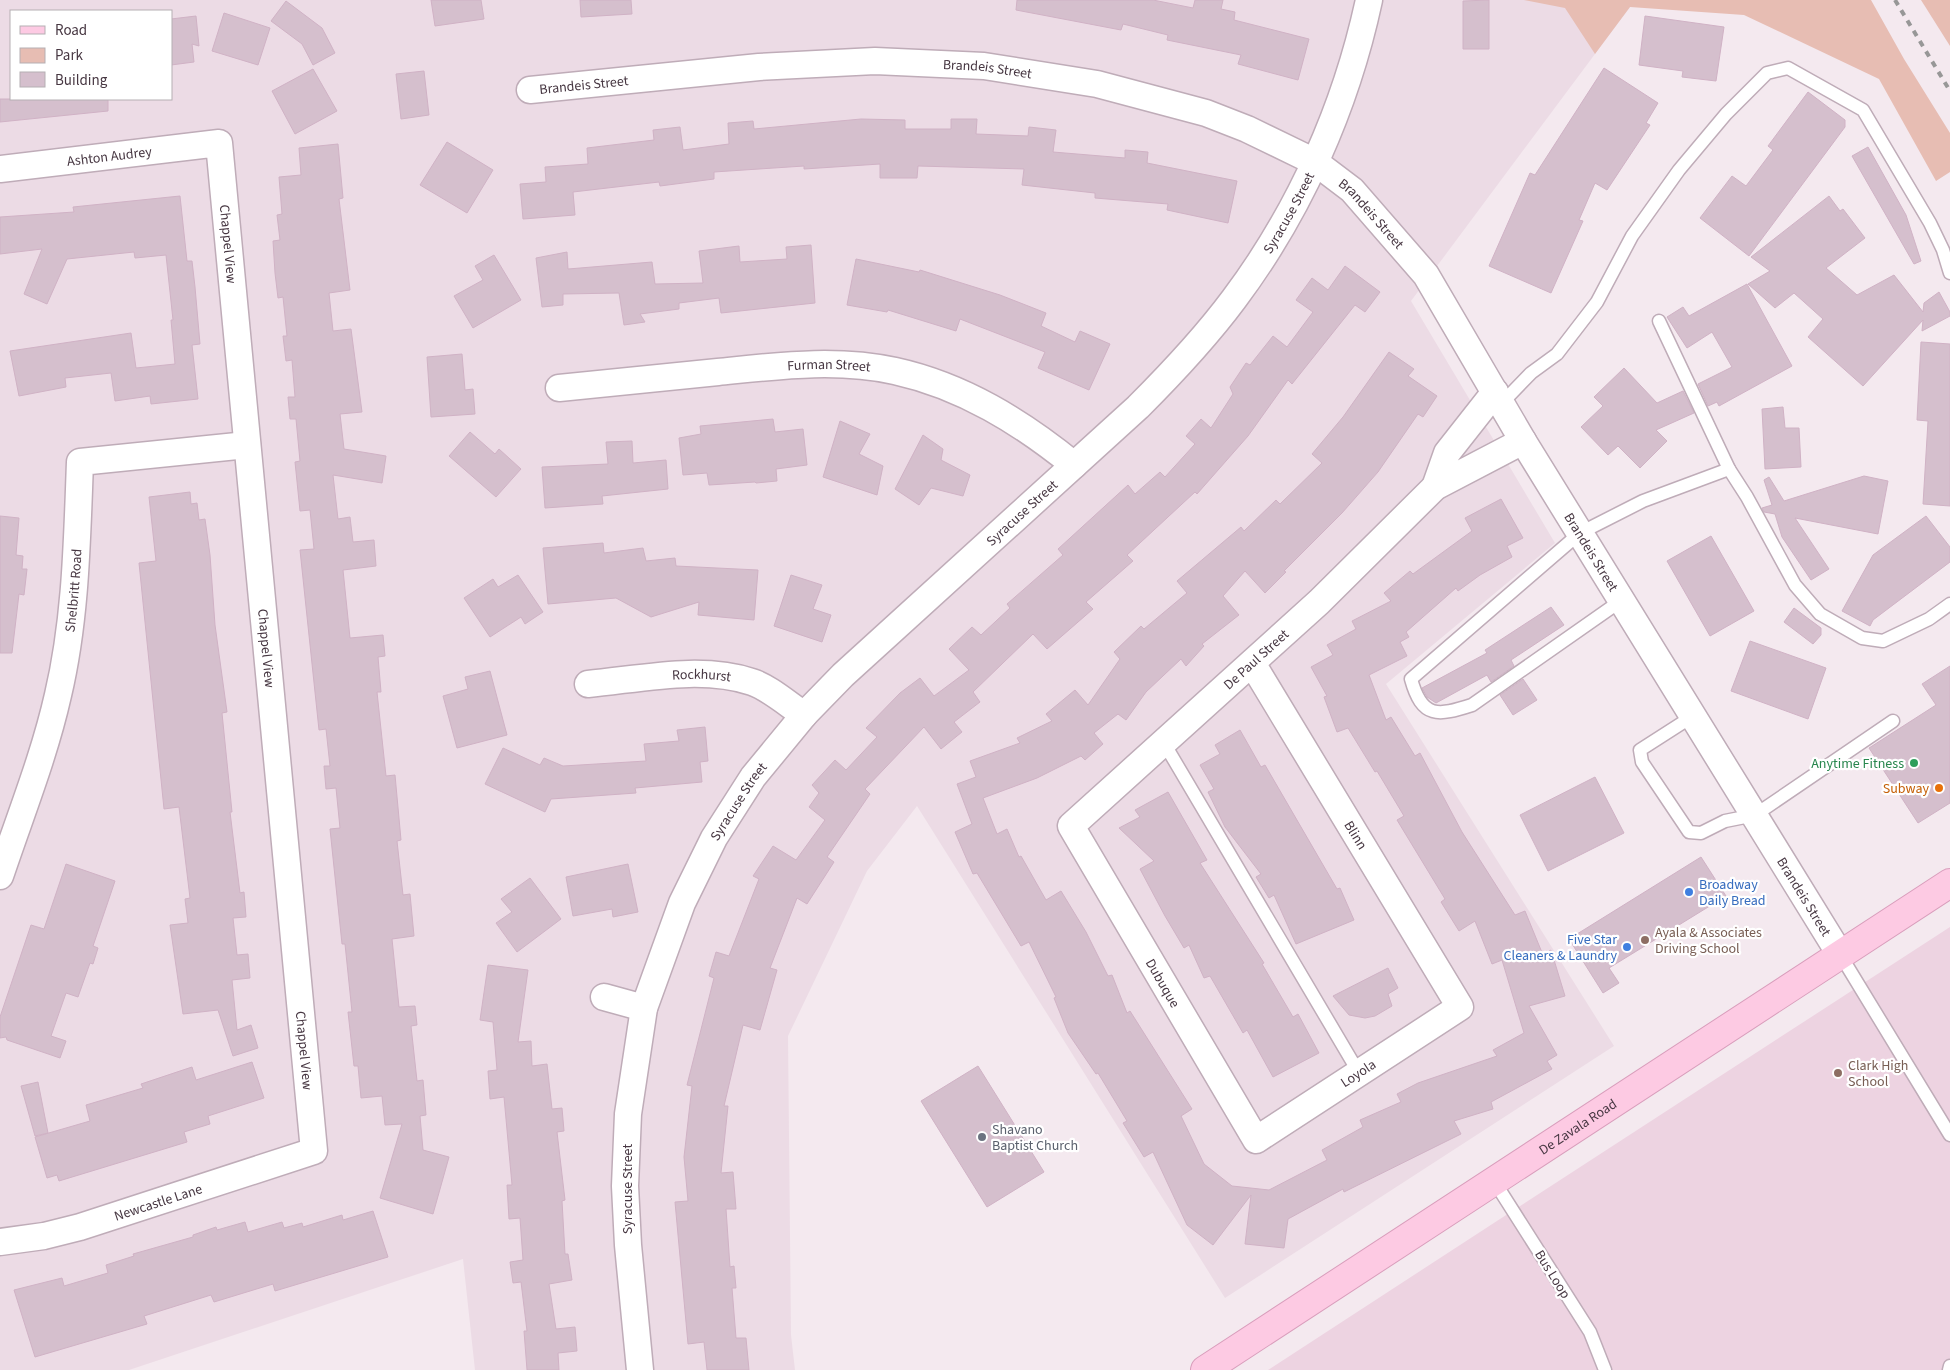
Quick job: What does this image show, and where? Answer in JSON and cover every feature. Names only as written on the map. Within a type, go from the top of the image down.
[{"type":"main road","name":"De Zavala Road","points":[[1205,1370],[1950,883]]},
{"type":"street","name":"Syracuse Street","points":[[640,1370],[628,1245],[625,1186],[628,1114],[644,1008],[682,903],[714,838],[753,777],[804,715],[843,675],[1074,466],[1183,362],[1234,299],[1279,232],[1315,162],[1348,82],[1370,0]]},
{"type":"street","name":"Brandeis Street","points":[[530,90],[759,67],[875,61],[984,66],[1096,84],[1206,113],[1247,129],[1315,162],[1352,190],[1426,275],[1523,441],[1841,956]]},
{"type":"street","name":"Ashton Audrey","points":[[0,170],[219,143]]},
{"type":"street","name":"Chappel View","points":[[219,143],[314,1151]]},
{"type":"street","name":"Furman Street","points":[[559,388],[785,365],[822,363],[894,370],[964,393],[997,410],[1039,437],[1074,466]]},
{"type":"street","name":"De Paul Street","points":[[1435,487],[1447,453],[1499,398]]},
{"type":"street","name":"De Paul Street","points":[[1071,826],[1319,602],[1435,487],[1523,441]]},
{"type":"street","name":"Shelbritt Road","points":[[0,876],[38,764],[58,695],[77,566],[80,462],[247,445]]},
{"type":"street","name":"Blinn","points":[[1252,664],[1460,1006]]},
{"type":"street","name":"Rockhurst","points":[[588,684],[680,675],[718,674],[754,682],[804,715]]},
{"type":"street","name":"Dubuque","points":[[1071,826],[1256,1140]]},
{"type":"street","points":[[604,997],[644,1008]]},
{"type":"street","name":"Loyola","points":[[1256,1140],[1460,1006]]},
{"type":"street","name":"Newcastle Lane","points":[[0,1242],[44,1236],[80,1227],[314,1151]]},
{"type":"lane","points":[[1499,398],[1562,346],[1597,302],[1632,236],[1679,170],[1726,114],[1767,73],[1788,68],[1863,110],[1930,223],[1943,250],[1950,272]]},
{"type":"lane","points":[[1659,321],[1729,469],[1747,497],[1795,585],[1820,614],[1862,638],[1883,641],[1929,619],[1950,604]]},
{"type":"lane","points":[[1622,600],[1472,705],[1444,714],[1425,708],[1415,693],[1411,679],[1580,533],[1643,501],[1729,469]]},
{"type":"lane","points":[[1694,716],[1640,750],[1642,762],[1688,832],[1701,833],[1725,822],[1755,815],[1893,721]]},
{"type":"lane","points":[[1164,743],[1359,1073]]},
{"type":"lane","points":[[1841,956],[1950,1134]]},
{"type":"lane","name":"Bus Loop","points":[[1494,1180],[1590,1332],[1605,1370]]},
{"type":"lane","points":[[1949,1370],[1950,1366]]},
{"type":"shaded area","points":[[0,0],[1631,0],[1630,7],[1411,301],[1555,543],[1386,684],[1614,1046],[1225,1298],[917,806],[867,871],[788,1036],[791,1335],[795,1370],[475,1370],[463,1259],[129,1370],[0,1370]]},
{"type":"shaded area","name":"Clark High School","points":[[1950,927],[1950,1370],[1268,1370],[1500,1219]]},
{"type":"green space","points":[[1524,0],[1871,0],[1904,59],[1950,133],[1950,172],[1936,181],[1879,79],[1744,15],[1630,7],[1595,54],[1565,8]]},
{"type":"green space","points":[[1921,0],[1950,0],[1950,46]]},
{"type":"building","points":[[431,0],[481,0],[484,19],[435,26]]},
{"type":"building","points":[[580,0],[631,0],[632,14],[581,17]]},
{"type":"building","points":[[1017,0],[1153,0],[1193,8],[1195,0],[1223,0],[1221,9],[1235,12],[1234,20],[1309,39],[1298,80],[1238,64],[1241,55],[1167,40],[1168,35],[1123,24],[1121,30],[1016,10]]},
{"type":"building","points":[[1489,0],[1489,49],[1463,49],[1463,1]]},
{"type":"building","points":[[286,1],[322,28],[335,53],[313,65],[302,44],[271,21]]},
{"type":"building","points":[[224,13],[270,28],[258,65],[212,51]]},
{"type":"building","points":[[196,16],[199,46],[192,44],[194,62],[172,65],[172,19]]},
{"type":"building","points":[[1645,16],[1724,27],[1716,81],[1682,77],[1683,71],[1639,65]]},
{"type":"building","points":[[1604,68],[1658,103],[1646,123],[1650,125],[1607,190],[1595,183],[1579,220],[1583,221],[1551,293],[1489,266],[1530,173],[1535,175]]},
{"type":"building","points":[[313,69],[337,111],[295,134],[272,91]]},
{"type":"building","points":[[424,71],[429,115],[401,119],[396,74]]},
{"type":"building","points":[[1808,92],[1845,120],[1845,127],[1749,256],[1700,218],[1732,176],[1746,186],[1773,150],[1768,146]]},
{"type":"building","points":[[0,99],[108,100],[108,111],[0,122]]},
{"type":"building","points":[[861,119],[905,120],[905,129],[951,129],[951,119],[977,119],[976,134],[1028,136],[1029,127],[1056,130],[1053,152],[1125,158],[1125,150],[1148,152],[1147,163],[1237,181],[1228,223],[1167,210],[1168,204],[1095,198],[1095,193],[1022,185],[1024,169],[918,166],[917,178],[880,178],[880,164],[804,169],[804,166],[714,172],[714,179],[660,186],[659,182],[573,192],[575,215],[523,219],[520,184],[546,182],[545,167],[588,164],[587,148],[654,140],[653,130],[680,127],[683,150],[729,144],[728,123],[753,121],[754,129]]},
{"type":"building","points":[[447,142],[493,170],[467,213],[420,185]]},
{"type":"building","points":[[338,144],[343,198],[339,199],[350,290],[329,293],[333,331],[351,329],[362,412],[340,414],[344,449],[386,456],[382,483],[333,475],[338,519],[350,517],[353,542],[374,540],[376,566],[343,570],[350,638],[383,635],[385,656],[378,657],[381,692],[377,692],[386,776],[395,775],[401,840],[397,841],[403,895],[410,894],[414,936],[392,939],[399,1007],[415,1006],[417,1025],[411,1026],[417,1081],[423,1080],[426,1115],[420,1116],[423,1150],[449,1157],[433,1214],[380,1198],[402,1124],[385,1125],[382,1096],[361,1098],[358,1066],[354,1066],[348,1012],[352,1012],[345,944],[342,944],[330,829],[340,828],[336,788],[326,789],[324,766],[330,766],[326,729],[319,730],[300,550],[314,549],[310,510],[300,511],[295,462],[300,461],[296,419],[290,419],[288,397],[295,397],[292,360],[286,361],[283,336],[287,336],[283,297],[278,298],[275,273],[273,241],[280,240],[277,215],[282,214],[279,177],[301,175],[299,148]]},
{"type":"building","points":[[1868,147],[1906,215],[1921,261],[1914,264],[1852,156]]},
{"type":"building","points":[[180,196],[187,261],[192,261],[195,287],[200,344],[192,345],[198,399],[151,404],[150,396],[115,401],[111,373],[65,378],[66,387],[19,396],[10,351],[131,333],[136,368],[175,364],[171,320],[173,320],[166,255],[135,258],[134,252],[67,259],[47,304],[24,294],[42,249],[0,254],[0,217],[74,212],[73,207]]},
{"type":"building","points":[[1829,196],[1840,211],[1843,209],[1865,238],[1826,268],[1857,295],[1894,275],[1923,312],[1924,303],[1939,292],[1950,312],[1950,316],[1922,331],[1923,320],[1863,386],[1808,337],[1823,319],[1794,293],[1775,308],[1748,284],[1770,271],[1751,257]]},
{"type":"building","points":[[811,245],[815,303],[721,313],[719,298],[679,303],[679,309],[640,314],[645,322],[624,325],[619,293],[563,294],[563,305],[542,307],[536,258],[567,252],[568,269],[652,262],[655,284],[703,283],[699,251],[739,246],[740,262],[787,259],[786,247]]},
{"type":"building","points":[[494,255],[521,300],[473,328],[454,296],[483,280],[475,266]]},
{"type":"building","points":[[856,259],[919,272],[920,270],[1000,295],[1046,313],[1041,326],[1075,342],[1080,331],[1110,344],[1089,390],[1038,368],[1045,352],[960,319],[956,331],[888,310],[887,312],[847,305]]},
{"type":"building","points":[[1345,266],[1380,292],[1365,312],[1355,305],[1292,384],[1288,380],[1248,436],[1197,494],[1195,492],[1127,555],[1133,561],[1086,602],[1093,609],[1047,649],[1033,634],[973,692],[980,702],[954,722],[962,732],[941,749],[924,727],[865,789],[870,794],[827,857],[834,862],[807,904],[797,898],[770,968],[777,970],[760,1030],[743,1025],[724,1106],[728,1106],[721,1173],[733,1172],[736,1209],[726,1209],[730,1267],[734,1266],[736,1288],[732,1288],[736,1338],[746,1338],[749,1370],[707,1370],[704,1342],[688,1344],[675,1202],[688,1201],[684,1157],[692,1086],[687,1085],[714,978],[709,976],[716,952],[729,956],[759,879],[753,876],[773,846],[796,860],[825,820],[809,807],[819,793],[812,785],[835,760],[846,770],[877,737],[866,728],[900,693],[920,678],[934,696],[969,670],[949,649],[972,627],[981,635],[1010,608],[1007,604],[1063,555],[1058,549],[1128,485],[1135,494],[1160,472],[1165,477],[1195,444],[1186,436],[1201,419],[1211,428],[1233,394],[1230,387],[1246,363],[1250,365],[1273,336],[1287,347],[1313,312],[1296,300],[1312,278],[1328,290]]},
{"type":"building","points":[[1747,284],[1792,366],[1719,406],[1717,402],[1708,406],[1698,384],[1732,367],[1712,332],[1687,348],[1667,317],[1683,307],[1689,316]]},
{"type":"building","points":[[1921,342],[1950,344],[1950,506],[1923,504],[1928,421],[1917,420]]},
{"type":"building","points":[[1389,352],[1414,369],[1408,376],[1437,396],[1423,417],[1418,414],[1378,472],[1342,513],[1284,571],[1286,572],[1265,593],[1245,571],[1223,596],[1239,615],[1202,644],[1204,646],[1186,666],[1181,659],[1146,692],[1126,720],[1118,714],[1094,733],[1103,744],[1085,760],[1081,756],[1037,778],[983,798],[997,834],[1007,829],[1019,857],[1021,856],[1046,900],[1061,891],[1086,932],[1108,976],[1112,975],[1127,1013],[1130,1011],[1192,1109],[1181,1116],[1204,1164],[1232,1186],[1269,1190],[1327,1160],[1322,1150],[1363,1127],[1360,1120],[1401,1102],[1397,1094],[1418,1083],[1497,1056],[1493,1050],[1524,1033],[1502,960],[1492,964],[1475,921],[1459,931],[1441,902],[1445,899],[1397,820],[1404,816],[1377,771],[1375,772],[1348,728],[1337,732],[1324,697],[1327,696],[1311,667],[1333,655],[1327,645],[1356,629],[1352,621],[1391,601],[1384,593],[1410,571],[1413,574],[1472,531],[1465,518],[1501,499],[1523,538],[1507,546],[1512,557],[1480,575],[1458,591],[1456,588],[1406,632],[1409,637],[1400,642],[1407,656],[1369,675],[1386,720],[1391,717],[1415,756],[1420,753],[1462,832],[1515,915],[1525,911],[1543,955],[1551,950],[1565,996],[1529,1006],[1557,1055],[1547,1061],[1552,1069],[1491,1102],[1493,1109],[1454,1121],[1461,1134],[1344,1192],[1343,1189],[1288,1219],[1284,1248],[1245,1244],[1251,1195],[1213,1245],[1187,1225],[1153,1152],[1144,1157],[1123,1123],[1127,1121],[1098,1073],[1096,1074],[1068,1033],[1054,998],[1056,997],[1029,942],[1021,946],[977,873],[973,874],[955,832],[972,824],[957,784],[976,777],[970,761],[1020,743],[1017,738],[1052,721],[1046,714],[1075,690],[1088,705],[1120,659],[1114,652],[1141,626],[1144,629],[1187,593],[1177,581],[1241,527],[1244,531],[1276,500],[1280,504],[1322,463],[1312,454],[1343,417]]},
{"type":"building","points":[[462,354],[465,390],[473,389],[475,414],[431,417],[427,357]]},
{"type":"building","points":[[1624,368],[1657,403],[1683,391],[1694,413],[1656,430],[1667,441],[1640,468],[1618,446],[1608,455],[1581,427],[1603,406],[1594,397]]},
{"type":"building","points":[[1783,407],[1785,428],[1799,428],[1801,467],[1765,469],[1762,409]]},
{"type":"building","points":[[773,419],[775,432],[803,429],[807,465],[776,469],[777,481],[756,483],[709,485],[707,473],[683,475],[679,438],[701,434],[700,426]]},
{"type":"building","points":[[840,421],[870,434],[859,454],[883,466],[877,495],[823,477]]},
{"type":"building","points":[[470,432],[495,454],[499,449],[521,469],[496,497],[449,456]]},
{"type":"building","points":[[923,435],[943,449],[941,460],[970,475],[963,496],[931,488],[919,505],[895,489]]},
{"type":"building","points":[[632,441],[633,463],[666,460],[668,489],[602,496],[603,504],[545,508],[542,467],[608,464],[606,442]]},
{"type":"building","points":[[1864,476],[1888,481],[1878,534],[1795,518],[1829,569],[1811,580],[1782,537],[1775,514],[1764,512],[1762,508],[1772,505],[1764,480],[1769,477],[1784,501]]},
{"type":"building","points":[[190,492],[191,504],[197,503],[199,520],[205,519],[210,555],[215,625],[227,712],[222,713],[232,812],[230,812],[240,893],[244,892],[246,917],[233,918],[237,955],[248,954],[250,978],[232,980],[237,1030],[251,1025],[258,1048],[233,1056],[218,1010],[183,1014],[170,925],[188,923],[185,899],[190,898],[179,807],[164,809],[139,563],[156,561],[149,497]]},
{"type":"building","points":[[0,516],[19,518],[16,555],[23,556],[22,569],[27,569],[24,595],[19,594],[12,653],[0,653]]},
{"type":"building","points":[[1926,516],[1950,547],[1950,562],[1873,620],[1870,626],[1842,611],[1873,555]]},
{"type":"building","points":[[1711,536],[1754,611],[1710,636],[1667,561]]},
{"type":"building","points":[[603,543],[604,553],[643,548],[646,561],[675,558],[676,566],[758,570],[754,620],[698,615],[699,602],[651,617],[616,598],[548,604],[543,548]]},
{"type":"building","points":[[518,575],[543,612],[525,624],[521,617],[490,637],[464,598],[493,579],[498,587]]},
{"type":"building","points":[[791,575],[822,585],[813,609],[831,615],[822,642],[774,626]]},
{"type":"building","points":[[1551,607],[1564,625],[1511,660],[1514,666],[1491,682],[1487,675],[1436,703],[1427,697],[1422,688],[1487,653],[1485,650]]},
{"type":"building","points":[[1794,608],[1821,628],[1821,635],[1813,644],[1784,622]]},
{"type":"building","points":[[1750,641],[1826,668],[1808,719],[1731,691]]},
{"type":"building","name":"Anytime Fitness","points":[[1950,666],[1950,803],[1918,823],[1869,748],[1936,705],[1922,684]]},
{"type":"building","points":[[490,671],[507,735],[457,748],[443,696],[468,689],[465,677]]},
{"type":"building","points":[[1523,679],[1537,700],[1513,715],[1500,695]]},
{"type":"building","points":[[705,727],[708,761],[700,762],[702,782],[635,788],[636,793],[551,799],[545,812],[485,784],[503,748],[540,765],[544,758],[563,766],[646,761],[644,744],[679,741],[677,730]]},
{"type":"building","points":[[1240,730],[1261,767],[1265,765],[1337,889],[1340,888],[1354,920],[1296,944],[1274,895],[1269,898],[1256,877],[1261,874],[1225,827],[1208,792],[1214,789],[1200,765],[1220,754],[1215,745]]},
{"type":"building","points":[[1595,777],[1624,833],[1548,871],[1520,815]]},
{"type":"building","points":[[1168,792],[1207,860],[1200,863],[1264,963],[1262,964],[1293,1017],[1298,1014],[1319,1053],[1273,1077],[1247,1030],[1243,1033],[1210,976],[1204,978],[1189,945],[1184,948],[1165,916],[1140,869],[1154,861],[1119,828],[1140,817],[1135,810]]},
{"type":"building","points":[[1701,857],[1726,896],[1609,968],[1619,983],[1603,993],[1569,939]]},
{"type":"building","points":[[66,864],[115,881],[93,946],[98,948],[93,964],[90,963],[78,997],[66,993],[51,1036],[66,1041],[60,1058],[7,1040],[6,1037],[0,1038],[0,1017],[31,925],[44,929]]},
{"type":"building","points":[[628,864],[638,912],[613,917],[612,909],[573,916],[566,877]]},
{"type":"building","points":[[530,878],[561,919],[517,952],[496,923],[512,912],[501,899]]},
{"type":"building","points":[[488,965],[528,970],[518,1042],[531,1041],[532,1066],[547,1064],[552,1109],[562,1108],[564,1131],[557,1132],[565,1200],[562,1201],[565,1254],[568,1254],[572,1280],[549,1284],[556,1329],[575,1327],[577,1351],[558,1353],[559,1370],[527,1370],[524,1331],[527,1331],[521,1282],[513,1283],[510,1262],[523,1260],[520,1218],[509,1219],[507,1185],[512,1185],[504,1097],[490,1099],[488,1071],[497,1070],[493,1022],[480,1020]]},
{"type":"building","points":[[1388,968],[1398,988],[1388,994],[1392,1006],[1375,1016],[1365,1018],[1349,1015],[1333,996]]},
{"type":"building","points":[[252,1062],[264,1098],[208,1116],[210,1124],[184,1132],[187,1142],[59,1181],[57,1175],[47,1178],[35,1137],[90,1121],[86,1105],[143,1088],[141,1084],[192,1067],[196,1080]]},
{"type":"building","name":"Shavano Baptist Church","points":[[978,1066],[1044,1172],[987,1207],[921,1101]]},
{"type":"building","points":[[38,1082],[48,1133],[35,1136],[21,1086]]},
{"type":"building","points":[[373,1211],[388,1257],[275,1291],[273,1284],[214,1302],[211,1295],[144,1316],[147,1324],[35,1357],[14,1290],[62,1278],[64,1286],[108,1273],[106,1265],[134,1256],[133,1254],[193,1237],[193,1235],[216,1227],[217,1230],[245,1222],[248,1232],[282,1222],[284,1228],[302,1223],[303,1227],[342,1215],[343,1220]]},
{"type":"railway","points":[[1895,0],[1950,91]]},
{"type":"place","name":"Anytime Fitness","points":[[1914,763]]},
{"type":"place","name":"Subway","points":[[1939,788]]},
{"type":"place","name":"Broadway Daily Bread","points":[[1689,892]]},
{"type":"place","name":"Ayala & Associates Driving School","points":[[1645,940]]},
{"type":"place","name":"Five Star Cleaners & Laundry","points":[[1627,947]]},
{"type":"place","name":"Clark High School","points":[[1838,1073]]},
{"type":"place","name":"Shavano Baptist Church","points":[[982,1137]]}]
